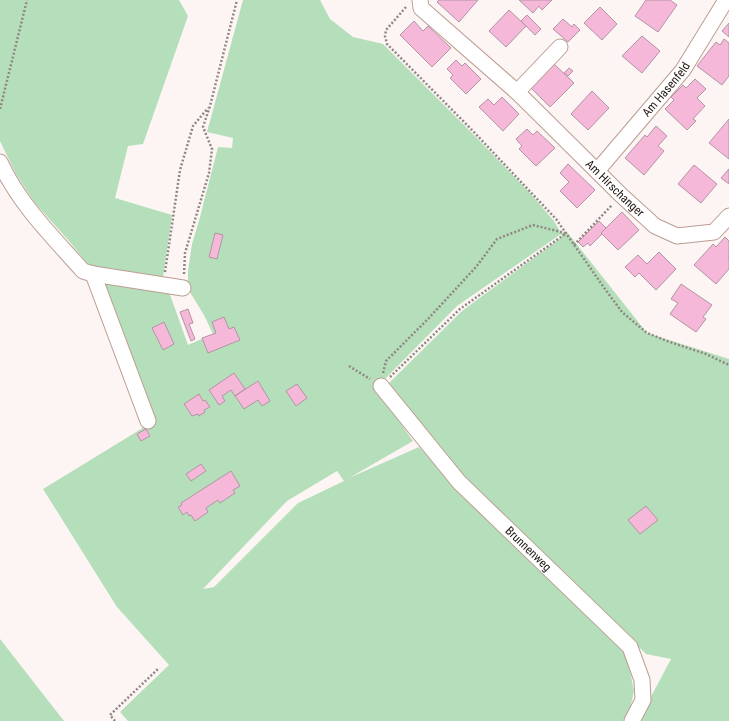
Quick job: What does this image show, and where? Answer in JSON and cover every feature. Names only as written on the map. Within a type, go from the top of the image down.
[{"type":"street","name":"Am Hasenfeld","points":[[597,172],[683,70],[726,0]]},
{"type":"street","name":"Am Hirschanger","points":[[420,1],[421,8],[517,92],[597,172],[655,226],[677,236],[714,232],[729,216]]},
{"type":"street","points":[[517,92],[560,47]]},
{"type":"street","points":[[0,162],[6,176],[26,205],[83,271],[93,274],[183,288]]},
{"type":"street","points":[[93,274],[148,421]]},
{"type":"street","name":"Brunnenweg","points":[[380,386],[459,482],[630,647],[642,680],[643,700],[632,721]]},
{"type":"path","points":[[0,109],[27,0]]},
{"type":"path","points":[[183,288],[186,254],[209,173],[212,149],[203,127],[210,106],[237,0]]},
{"type":"path","points":[[420,1],[408,4],[386,30],[386,44],[472,130],[556,219],[622,312],[646,332],[667,342],[706,354],[729,366]]},
{"type":"path","points":[[163,284],[180,170],[193,126],[210,106]]},
{"type":"path","points":[[574,245],[622,196]]},
{"type":"path","points":[[380,386],[386,361],[458,287],[476,267],[497,239],[533,225],[566,233]]},
{"type":"path","points":[[380,386],[460,309],[566,233]]},
{"type":"path","points":[[349,366],[380,386]]},
{"type":"path","points":[[115,721],[110,714],[159,668]]},
{"type":"green space","points":[[0,0],[179,0],[188,16],[143,144],[128,146],[115,198],[172,215],[163,278],[91,268],[35,203],[16,174],[0,141]]},
{"type":"green space","points":[[243,0],[320,0],[330,19],[353,37],[383,44],[471,132],[530,193],[554,221],[561,233],[567,232],[647,333],[729,359],[729,721],[638,721],[671,659],[646,654],[561,570],[537,555],[490,510],[392,395],[389,383],[462,311],[562,237],[561,234],[457,306],[376,388],[413,441],[349,478],[419,447],[487,516],[626,651],[634,691],[629,713],[625,721],[128,721],[120,712],[169,665],[117,607],[43,489],[146,426],[102,279],[168,289],[188,345],[213,334],[204,315],[188,289],[188,271],[192,244],[218,147],[232,148],[233,138],[207,132]],"holes":[[[337,471],[344,481],[298,503],[214,587],[203,589],[287,501]]]},
{"type":"green space","points":[[0,639],[64,721],[0,721]]},
{"type":"building","points":[[439,0],[478,0],[459,22],[437,2]]},
{"type":"building","points":[[519,0],[552,0],[542,10],[539,6],[533,13]]},
{"type":"building","points":[[646,0],[670,0],[677,5],[658,32],[635,16]]},
{"type":"building","points":[[600,7],[617,24],[602,40],[584,23]]},
{"type":"building","points":[[509,10],[526,26],[506,47],[489,31]]},
{"type":"building","points":[[527,15],[541,29],[535,35],[521,21]]},
{"type":"building","points":[[563,19],[572,27],[574,24],[580,30],[568,42],[553,29]]},
{"type":"building","points":[[414,21],[423,31],[428,26],[451,48],[432,67],[400,35]]},
{"type":"building","points":[[729,23],[729,37],[722,31]]},
{"type":"building","points":[[642,36],[660,51],[642,73],[622,56]]},
{"type":"building","points":[[724,39],[729,43],[729,76],[722,85],[697,66],[716,42],[720,45]]},
{"type":"building","points":[[456,60],[462,66],[465,63],[481,79],[466,94],[450,78],[453,75],[447,69]]},
{"type":"building","points":[[553,63],[574,83],[550,107],[529,86]]},
{"type":"building","points":[[569,68],[573,71],[568,76],[564,73]]},
{"type":"building","points":[[695,79],[706,89],[697,98],[705,106],[693,119],[696,121],[687,130],[665,109],[674,100],[671,97],[683,85],[686,88]]},
{"type":"building","points":[[592,91],[609,108],[588,130],[571,114]]},
{"type":"building","points":[[502,97],[519,114],[503,131],[479,107],[488,99],[494,105]]},
{"type":"building","points":[[729,119],[729,159],[709,143]]},
{"type":"building","points":[[656,126],[667,136],[658,146],[664,151],[644,175],[625,158],[645,135],[647,137]]},
{"type":"building","points":[[527,129],[533,135],[537,131],[555,148],[536,166],[519,149],[522,146],[516,139]]},
{"type":"building","points":[[568,164],[595,190],[577,208],[560,191],[569,182],[560,173]]},
{"type":"building","points":[[694,165],[717,184],[701,203],[678,184]]},
{"type":"building","points":[[729,169],[729,184],[721,178]]},
{"type":"building","points":[[622,212],[639,230],[618,250],[601,233]]},
{"type":"building","points":[[599,221],[606,228],[590,246],[588,243],[583,247],[578,242]]},
{"type":"building","points":[[215,233],[223,235],[217,259],[209,257]]},
{"type":"building","points":[[725,237],[729,241],[729,269],[716,284],[694,265],[713,244],[716,247]]},
{"type":"building","points":[[659,252],[676,269],[656,290],[639,273],[635,277],[625,267],[638,255],[647,264]]},
{"type":"building","points":[[681,284],[712,305],[703,317],[706,319],[696,332],[670,314],[678,303],[671,299]]},
{"type":"building","points":[[188,309],[193,323],[189,324],[195,339],[191,341],[180,312]]},
{"type":"building","points":[[224,317],[229,329],[234,327],[240,340],[208,353],[202,338],[216,333],[212,322]]},
{"type":"building","points":[[164,322],[174,344],[163,350],[152,328]]},
{"type":"building","points":[[234,373],[245,389],[235,396],[231,390],[222,396],[225,401],[219,405],[209,390]]},
{"type":"building","points":[[258,381],[270,401],[262,406],[258,400],[244,409],[235,396]]},
{"type":"building","points":[[297,384],[307,398],[296,406],[286,391]]},
{"type":"building","points":[[199,394],[203,401],[205,400],[210,407],[204,410],[205,412],[199,416],[198,414],[192,416],[184,404]]},
{"type":"building","points":[[146,429],[150,436],[141,441],[137,434]]},
{"type":"building","points":[[201,464],[206,471],[191,481],[186,474]]},
{"type":"building","points":[[231,471],[240,486],[233,490],[235,493],[220,503],[218,500],[206,508],[208,512],[195,521],[187,512],[183,515],[178,507],[182,505],[181,503]]},
{"type":"building","points":[[646,506],[658,520],[640,534],[628,520]]}]
